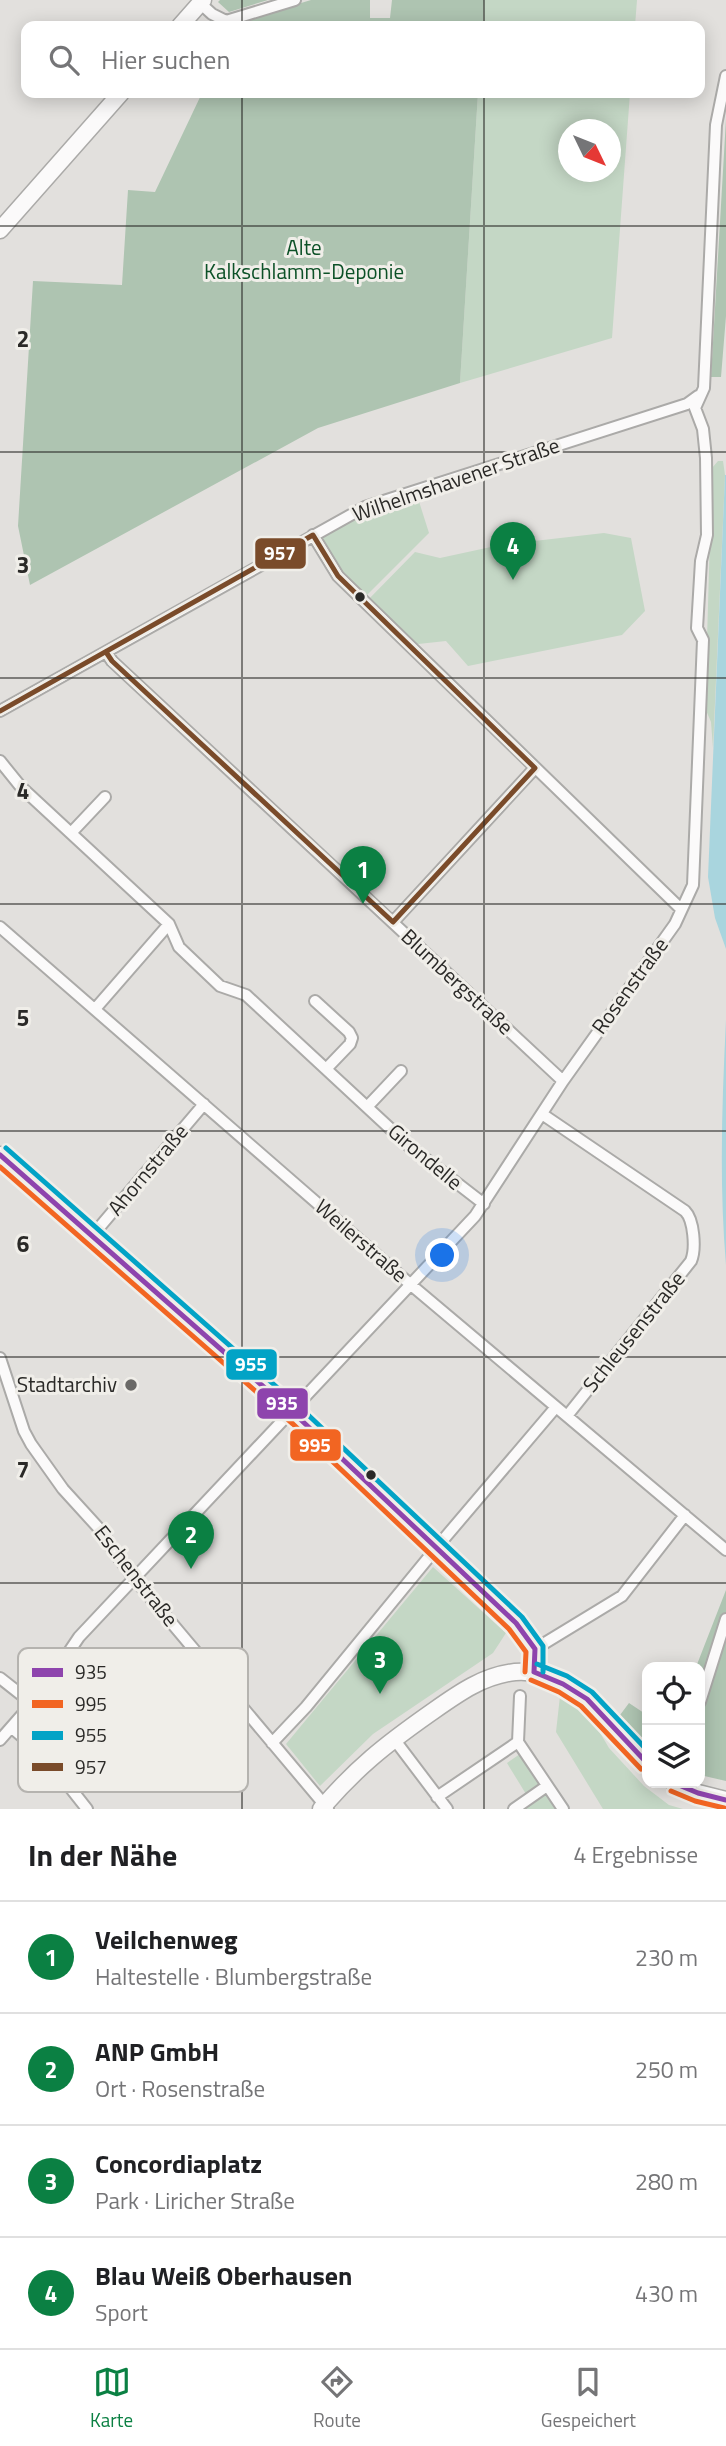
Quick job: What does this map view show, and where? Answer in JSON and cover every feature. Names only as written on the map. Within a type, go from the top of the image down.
[{"type":"street","points":[[185,21],[202,2],[212,15],[226,21],[295,0]]},
{"type":"street","name":"Rosenstraße","points":[[71,1648],[133,1577],[484,1204],[563,1081],[675,924],[693,886],[703,640],[697,628],[701,561],[707,535],[705,443],[695,408],[704,388],[716,125],[726,76]]},
{"type":"street","points":[[0,230],[117,98]]},
{"type":"street","name":"Wilhelmshavener Straße","points":[[0,711],[365,507],[687,404],[701,393]]},
{"type":"street","points":[[313,535],[338,576],[681,909]]},
{"type":"street","name":"Blumbergstraße","points":[[106,652],[112,662],[563,1081]]},
{"type":"street","name":"Girondelle","points":[[0,761],[22,787],[169,924],[179,947],[220,986],[246,995],[423,1158],[484,1204]]},
{"type":"street","points":[[393,922],[535,768]]},
{"type":"street","points":[[71,833],[105,797]]},
{"type":"street","points":[[95,1009],[169,924]]},
{"type":"street","name":"Weilerstraße","points":[[0,927],[410,1284],[726,1550]]},
{"type":"street","points":[[315,1001],[349,1032],[352,1038],[350,1044],[326,1069]]},
{"type":"street","name":"Girondelle","points":[[368,1107],[401,1071]]},
{"type":"street","name":"Ahornstraße","points":[[92,1236],[204,1104]]},
{"type":"street","name":"Schleusenstraße","points":[[542,1114],[685,1210],[690,1218],[694,1254],[567,1416]]},
{"type":"street","points":[[3,1162],[92,1236],[290,1412],[433,1552],[516,1623],[535,1649],[534,1672]]},
{"type":"street","name":"Eschenstraße","points":[[0,1358],[24,1431],[31,1444],[63,1489],[104,1534],[133,1577],[192,1648]]},
{"type":"street","points":[[272,1743],[306,1707],[556,1407]]},
{"type":"street","points":[[535,1649],[622,1597],[685,1515]]},
{"type":"street","points":[[705,1686],[726,1619]]},
{"type":"street","points":[[324,1808],[351,1774],[394,1739],[474,1684],[514,1672],[534,1672],[568,1686],[587,1699],[642,1758]]},
{"type":"street","points":[[0,1678],[18,1692]]},
{"type":"street","points":[[520,1696],[518,1742],[563,1809]]},
{"type":"street","name":"Eschenstraße","points":[[248,1714],[324,1808]]},
{"type":"street","name":"Rosenstraße","points":[[0,1740],[18,1721]]},
{"type":"street","points":[[12,1728],[18,1733]]},
{"type":"street","points":[[394,1739],[447,1809]]},
{"type":"street","points":[[437,1797],[518,1742]]},
{"type":"street","points":[[514,1809],[547,1786]]},
{"type":"street","points":[[691,1788],[725,1800]]},
{"type":"street","points":[[74,1792],[87,1809]]},
{"type":"green space","points":[[268,0],[229,12],[218,2]]},
{"type":"green space","points":[[311,0],[370,0],[370,18],[390,18],[392,0],[484,0],[483,21],[242,21]]},
{"type":"green space","points":[[484,0],[637,0],[635,21],[483,21]]},
{"type":"green space","name":"Alte Kalkschlamm-Deponie","points":[[200,98],[478,98],[460,383],[318,428],[30,585],[18,526],[33,281],[122,285],[128,190],[155,192]]},
{"type":"green space","points":[[478,98],[630,98],[612,338],[460,383]]},
{"type":"green space","points":[[726,119],[726,316],[721,377],[711,377]]},
{"type":"green space","points":[[718,461],[723,461],[725,475],[713,748],[711,722],[705,708],[712,468]]},
{"type":"green space","points":[[416,492],[429,533],[366,596],[337,569],[318,536],[354,515]]},
{"type":"green space","points":[[604,533],[631,538],[645,611],[622,635],[468,666],[446,641],[409,645],[365,603],[415,552],[440,558],[500,545]]},
{"type":"green space","points":[[433,1567],[506,1633],[493,1653],[373,1734],[320,1786],[286,1744]]},
{"type":"green space","points":[[726,1590],[726,1781],[705,1776],[705,1662],[698,1662]]},
{"type":"green space","points":[[560,1696],[589,1714],[609,1748],[642,1784],[642,1788],[647,1788],[669,1805],[683,1809],[603,1809],[556,1732]]},
{"type":"green space","points":[[629,1703],[642,1712],[642,1739],[620,1715]]},
{"type":"green space","points":[[520,1754],[555,1809],[515,1809],[529,1799],[507,1763]]},
{"type":"water","points":[[725,475],[726,949],[715,918],[708,877]]},
{"type":"water","points":[[726,1020],[726,1265],[722,1112]]},
{"type":"transit line","name":"957","points":[[0,711],[313,535],[338,576],[535,768],[393,922],[112,661],[106,652]]},
{"type":"transit line","name":"955","points":[[6,1148],[305,1412],[522,1617],[543,1646],[543,1672]]},
{"type":"transit line","name":"935","points":[[0,1155],[299,1418],[516,1623],[535,1649],[534,1672]]},
{"type":"transit line","name":"995","points":[[0,1167],[293,1424],[509,1629],[526,1652],[525,1672]]},
{"type":"transit line","name":"955","points":[[537,1664],[567,1676],[592,1692],[642,1745]]},
{"type":"transit line","name":"935","points":[[534,1672],[563,1684],[587,1699],[642,1758]]},
{"type":"transit line","name":"995","points":[[531,1680],[559,1692],[581,1706],[641,1769]]},
{"type":"transit line","name":"935","points":[[686,1788],[726,1800]]},
{"type":"transit line","name":"995","points":[[671,1791],[695,1801],[724,1808]]},
{"type":"place","name":"Blau Weiß Oberhausen","points":[[513,580]]},
{"type":"place","name":"Veilchenweg","points":[[363,904]]},
{"type":"place","name":"Stadtarchiv","points":[[131,1385]]},
{"type":"place","name":"ANP GmbH","points":[[191,1569]]},
{"type":"place","name":"Concordiaplatz","points":[[380,1694]]}]
